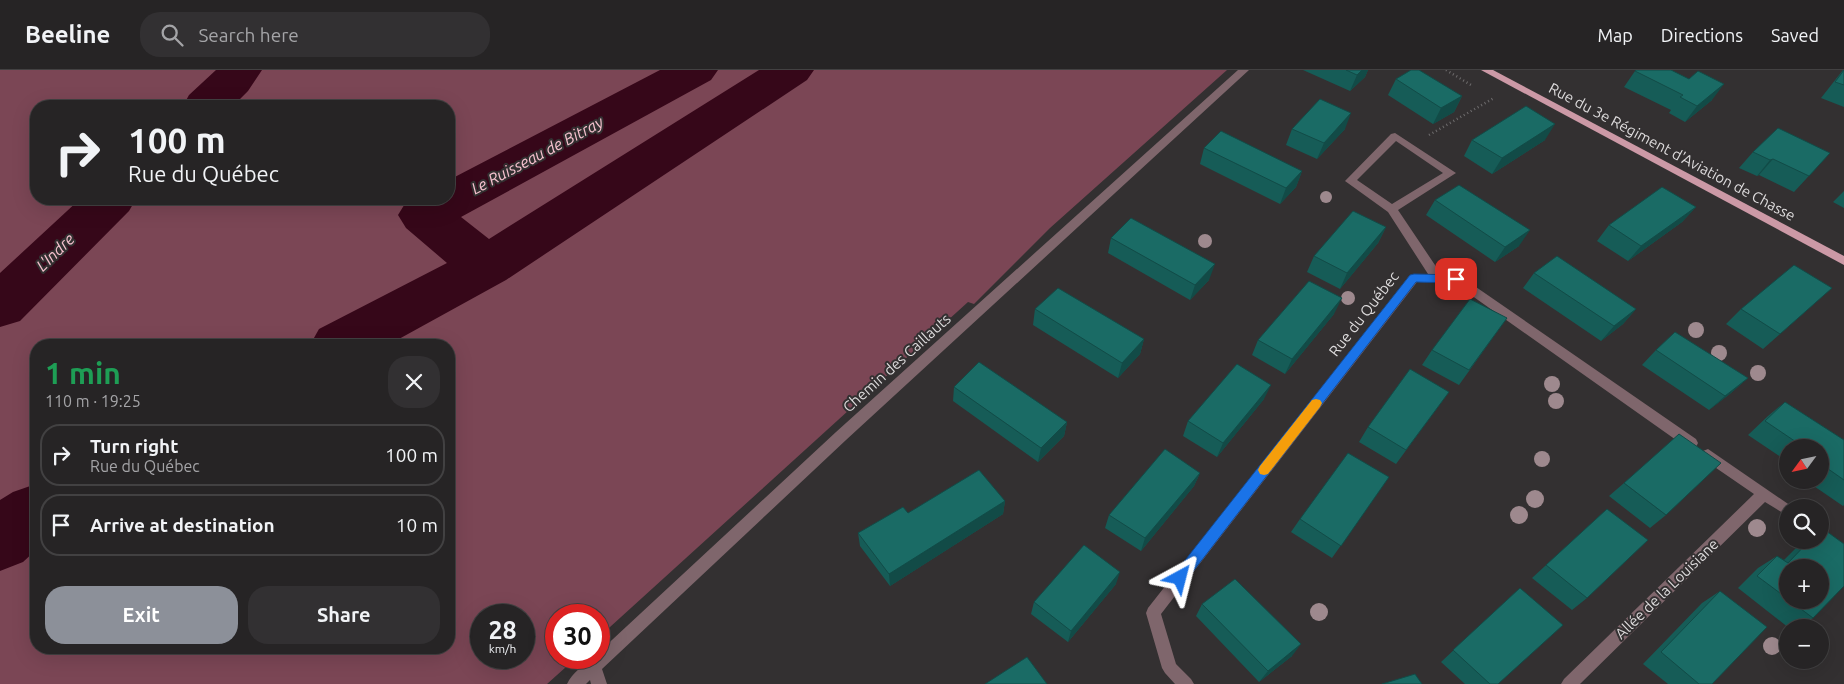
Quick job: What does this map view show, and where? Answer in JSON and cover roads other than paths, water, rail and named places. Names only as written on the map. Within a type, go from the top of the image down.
[{"type":"main road","name":"Rue du 3e Régiment d'Aviation de Chasse","points":[[1486,70],[1844,261]]},
{"type":"street","name":"Chemin des Caillauts","points":[[610,651],[841,436],[1244,70]]},
{"type":"street","points":[[1392,210],[1451,173],[1395,136],[1350,180],[1392,210],[1437,278]]},
{"type":"street","name":"Rue du Québec","points":[[1186,684],[1170,668],[1153,613],[1414,278],[1456,279],[1779,504]]},
{"type":"street","name":"Allée de la Louisiane","points":[[1569,684],[1764,494]]},
{"type":"street","name":"Chemin des Caillauts","points":[[575,684],[591,669]]},
{"type":"street","points":[[595,669],[599,684]]},
{"type":"waterway","name":"L'Indre","points":[[212,100],[232,81],[239,70]]},
{"type":"waterway","name":"Le Ruisseau de Bitray","points":[[455,198],[695,70]]},
{"type":"waterway","name":"Le Ruisseau de Bitray","points":[[487,266],[791,70]]},
{"type":"waterway","name":"L'Indre","points":[[0,306],[105,205]]},
{"type":"waterway","name":"Le Ruisseau de Bitray","points":[[443,205],[424,215],[487,266]]},
{"type":"waterway","name":"Le Ruisseau de Bitray","points":[[350,339],[487,266]]},
{"type":"waterway","name":"L'Indre","points":[[0,299],[12,294]]},
{"type":"waterway","name":"Le Ruisseau de Bitray","points":[[0,541],[30,516]]}]
